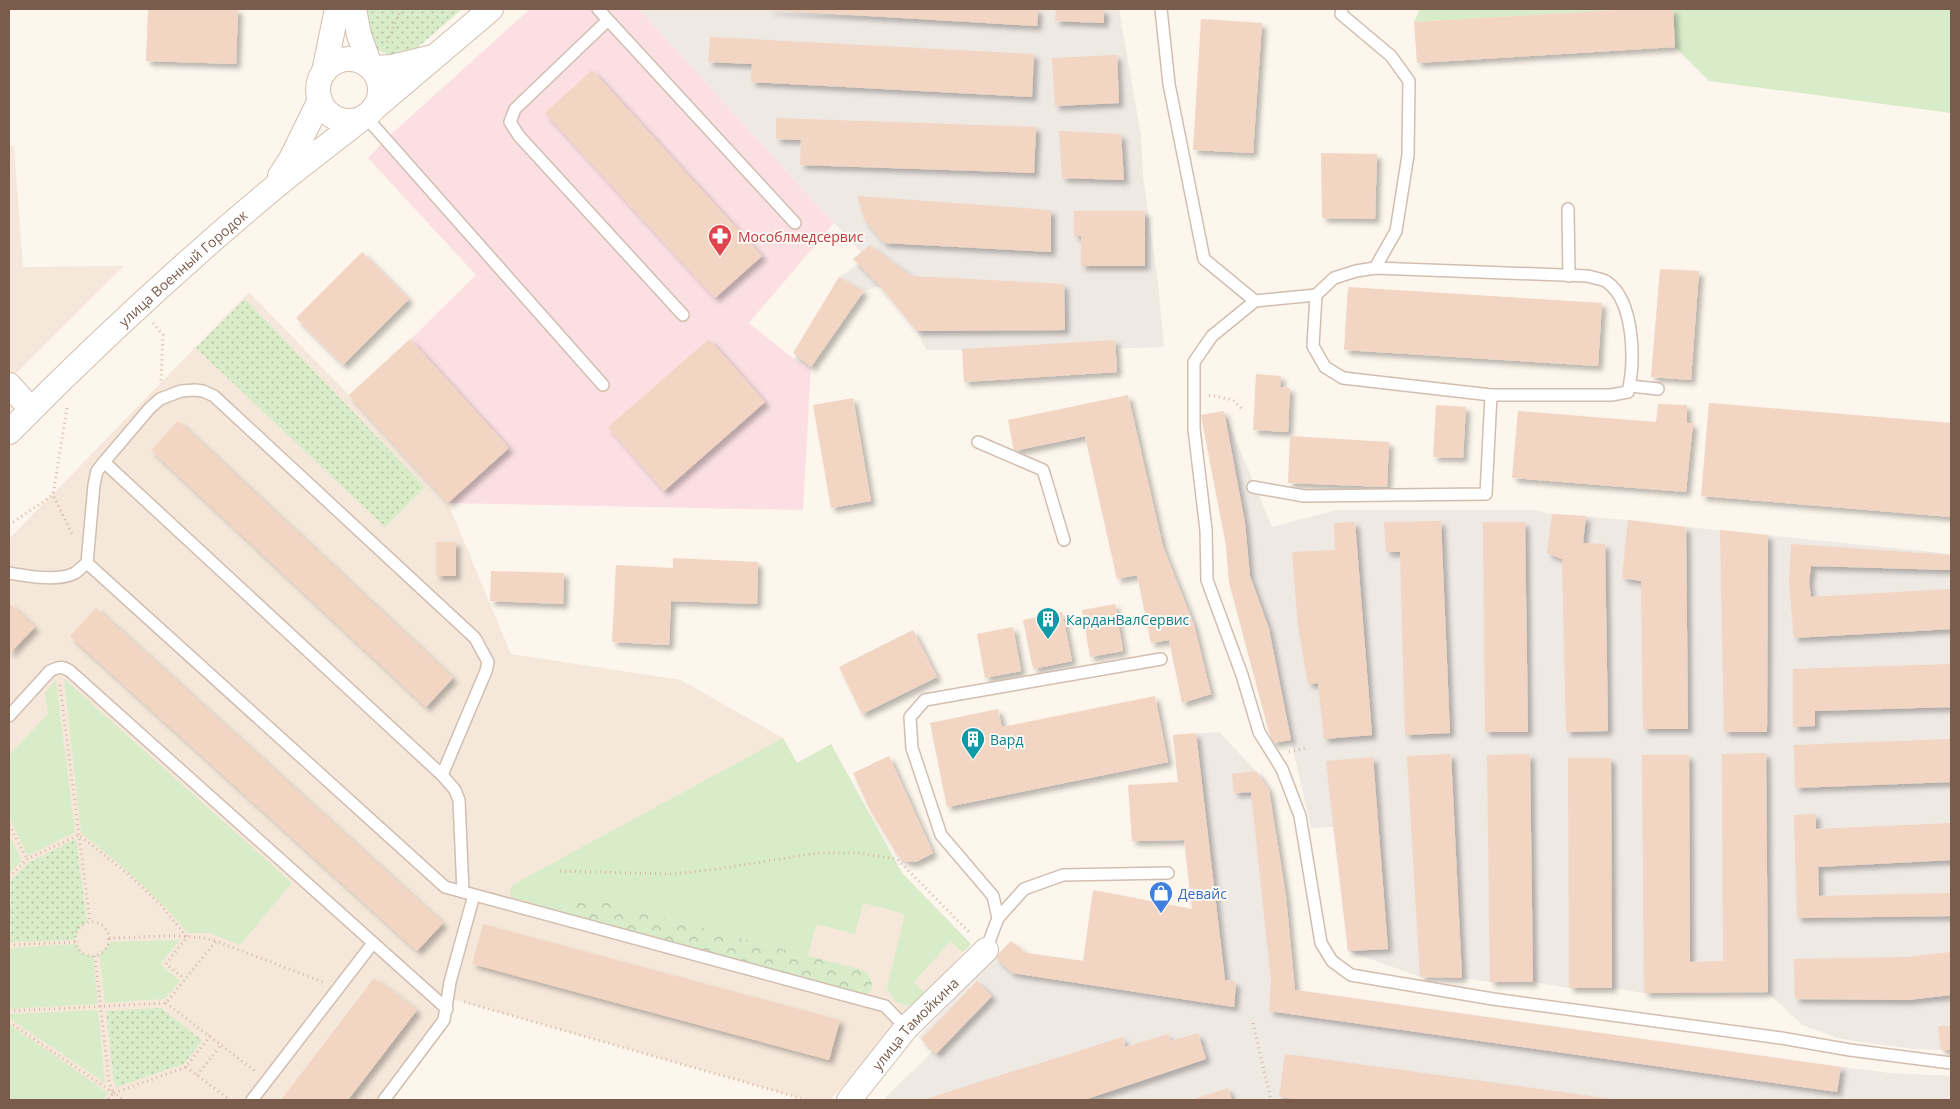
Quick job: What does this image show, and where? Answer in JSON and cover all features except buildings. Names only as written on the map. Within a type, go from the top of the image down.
[{"type":"street","points":[[337,9],[324,72],[318,86],[320,100],[328,112],[341,120],[356,120],[369,112],[379,96],[379,85],[360,35],[354,9]]},
{"type":"street","name":"улица Военный Городок","points":[[9,432],[138,306],[271,190],[369,112],[491,9]]},
{"type":"street","points":[[324,72],[332,64],[346,59],[362,62],[371,68],[392,67],[415,63],[439,54]]},
{"type":"street","points":[[271,190],[292,159],[320,100]]},
{"type":"street","points":[[9,385],[31,409]]},
{"type":"street","name":"улица Тамойкина","points":[[849,1100],[906,1028],[986,950]]},
{"type":"lane","points":[[598,9],[795,223]]},
{"type":"lane","points":[[1160,9],[1169,84],[1204,258],[1255,301]]},
{"type":"lane","points":[[1342,9],[1342,14],[1391,56],[1409,81],[1408,155],[1396,231],[1375,268]]},
{"type":"lane","points":[[608,20],[515,109],[510,122],[519,136],[683,315]]},
{"type":"lane","points":[[369,112],[603,385]]},
{"type":"lane","points":[[1568,209],[1569,276]]},
{"type":"lane","points":[[1316,295],[1313,346],[1325,367],[1343,378],[1491,395],[1611,395],[1628,392],[1633,371],[1629,317],[1621,299],[1607,282],[1588,276],[1375,268],[1356,270],[1334,278],[1316,295],[1255,301],[1212,336],[1194,362],[1194,429],[1206,530],[1206,580],[1242,675],[1259,732],[1282,769],[1300,816],[1321,943],[1332,961],[1351,975],[1493,999],[1781,1038],[1951,1064]]},
{"type":"lane","points":[[1630,386],[1658,389]]},
{"type":"lane","points":[[9,573],[37,577],[60,577],[74,573],[87,563],[97,471],[149,409],[160,399],[181,391],[195,390],[214,396],[475,638],[488,662],[486,671],[442,775]]},
{"type":"lane","points":[[1253,487],[1304,496],[1486,494],[1491,395]]},
{"type":"lane","points":[[978,442],[1043,470],[1064,540]]},
{"type":"lane","points":[[104,462],[442,775],[455,790],[459,800],[469,894],[450,982],[448,1003],[444,1020],[384,1100]]},
{"type":"lane","points":[[87,563],[445,887],[885,1006],[906,1028]]},
{"type":"lane","points":[[998,918],[992,896],[941,835],[912,748],[910,716],[925,700],[1162,659]]},
{"type":"lane","points":[[9,716],[50,671],[58,667],[64,668],[373,943],[448,1003]]},
{"type":"lane","points":[[986,950],[998,918],[1024,889],[1062,876],[1168,873]]},
{"type":"lane","points":[[252,1100],[373,943]]},
{"type":"path","points":[[138,306],[163,335],[160,399]]},
{"type":"path","points":[[1194,393],[1233,400],[1243,410]]},
{"type":"path","points":[[68,402],[53,495],[87,563]]},
{"type":"path","points":[[9,525],[53,495]]},
{"type":"path","points":[[58,667],[90,922]]},
{"type":"path","points":[[9,825],[27,860]]},
{"type":"path","points":[[9,878],[27,860],[79,834]]},
{"type":"path","points":[[79,834],[128,874],[160,904],[187,937]]},
{"type":"path","points":[[560,871],[673,874],[818,853],[858,853],[897,859],[986,950]]},
{"type":"path","points":[[90,922],[100,924],[106,929],[109,938],[105,950],[95,956],[83,954],[75,942],[75,936],[79,928],[90,922]]},
{"type":"path","points":[[185,979],[166,964],[187,937]]},
{"type":"path","points":[[109,938],[206,938],[338,988]]},
{"type":"path","points":[[166,1003],[216,941]]},
{"type":"path","points":[[9,945],[75,942]]},
{"type":"path","points":[[95,956],[109,1082],[113,1093]]},
{"type":"path","points":[[9,1010],[166,1003],[267,1080]]},
{"type":"path","points":[[448,1003],[807,1100]]},
{"type":"path","points":[[9,1022],[124,1100]]},
{"type":"path","points":[[1253,1023],[1271,1100]]},
{"type":"path","points":[[108,1100],[113,1093],[186,1067],[210,1036]]},
{"type":"path","points":[[197,1076],[221,1045]]},
{"type":"path","points":[[186,1067],[230,1100]]},
{"type":"shaded area","points":[[530,9],[639,9],[834,223],[749,323],[794,359],[811,367],[803,510],[448,503],[349,395],[411,339],[476,275],[368,158],[387,138]]},
{"type":"shaded area","points":[[639,9],[1119,9],[1141,136],[1143,176],[1158,283],[1164,347],[1070,350],[926,350],[917,331],[880,286],[864,291],[811,367],[794,359],[839,277],[867,259]]},
{"type":"shaded area","points":[[9,145],[14,146],[23,267],[124,266],[9,380]]},
{"type":"shaded area","points":[[249,292],[349,395],[448,503],[511,654],[681,680],[783,738],[797,763],[831,744],[902,873],[971,944],[830,1100],[807,1100],[449,998],[447,1009],[384,1100],[9,1100],[9,539]]},
{"type":"shaded area","points":[[1224,411],[1272,527],[1337,510],[1533,510],[1552,514],[1628,520],[1951,554],[1951,1050],[1913,1049],[1841,1039],[1802,1025],[1767,992],[1644,993],[1612,988],[1569,988],[1533,982],[1490,982],[1462,978],[1420,977],[1348,951],[1333,827],[1311,828],[1291,740],[1272,743],[1229,582],[1226,545],[1201,415]]},
{"type":"shaded area","points":[[1219,732],[1256,771],[1269,790],[1286,896],[1295,990],[1841,1067],[1890,1073],[1951,1076],[1951,1100],[883,1100],[933,1051],[918,1037],[1011,941],[1026,953],[1200,977],[1173,735]]},
{"type":"green space","points":[[359,9],[462,9],[410,54],[392,56],[376,49]]},
{"type":"green space","points":[[1420,9],[1634,9],[1414,22]]},
{"type":"green space","points":[[1673,9],[1951,9],[1951,113],[1709,81],[1675,47]]},
{"type":"green space","points":[[245,299],[425,487],[385,527],[196,348]]},
{"type":"green space","points":[[64,679],[292,883],[240,945],[210,933],[188,933],[137,880],[81,833]]},
{"type":"green space","points":[[56,680],[75,832],[28,856],[9,817],[9,755],[48,714],[45,693]]},
{"type":"green space","points":[[783,738],[797,763],[831,744],[902,873],[971,944],[963,952],[950,942],[914,982],[926,994],[919,1001],[912,1005],[904,1005],[894,1001],[887,987],[905,914],[863,903],[855,934],[816,924],[808,956],[581,896],[569,899],[565,905],[566,913],[511,897],[510,889],[514,884]]},
{"type":"green space","points":[[9,835],[22,861],[9,873]]},
{"type":"green space","points":[[76,839],[87,922],[79,928],[75,940],[9,942],[9,882],[28,863]]},
{"type":"green space","points":[[581,896],[862,970],[871,979],[871,991],[865,995],[566,913],[565,905],[569,899]]},
{"type":"green space","points":[[180,940],[160,964],[180,981],[164,999],[105,1003],[99,955],[105,950],[109,942]]},
{"type":"green space","points":[[76,944],[83,954],[93,956],[98,1004],[9,1009],[9,948]]},
{"type":"green space","points":[[161,1008],[202,1040],[184,1064],[117,1087],[114,1082],[106,1011]]},
{"type":"green space","points":[[98,1010],[105,1083],[9,1018],[9,1014]]},
{"type":"green space","points":[[9,1024],[108,1093],[103,1100],[9,1100]]},
{"type":"place","name":"Мособлмедсервис","points":[[720,257]]},
{"type":"place","name":"КарданВалСервис","points":[[1048,640]]},
{"type":"place","name":"Вард","points":[[973,760]]},
{"type":"place","name":"Девайс","points":[[1161,914]]}]
